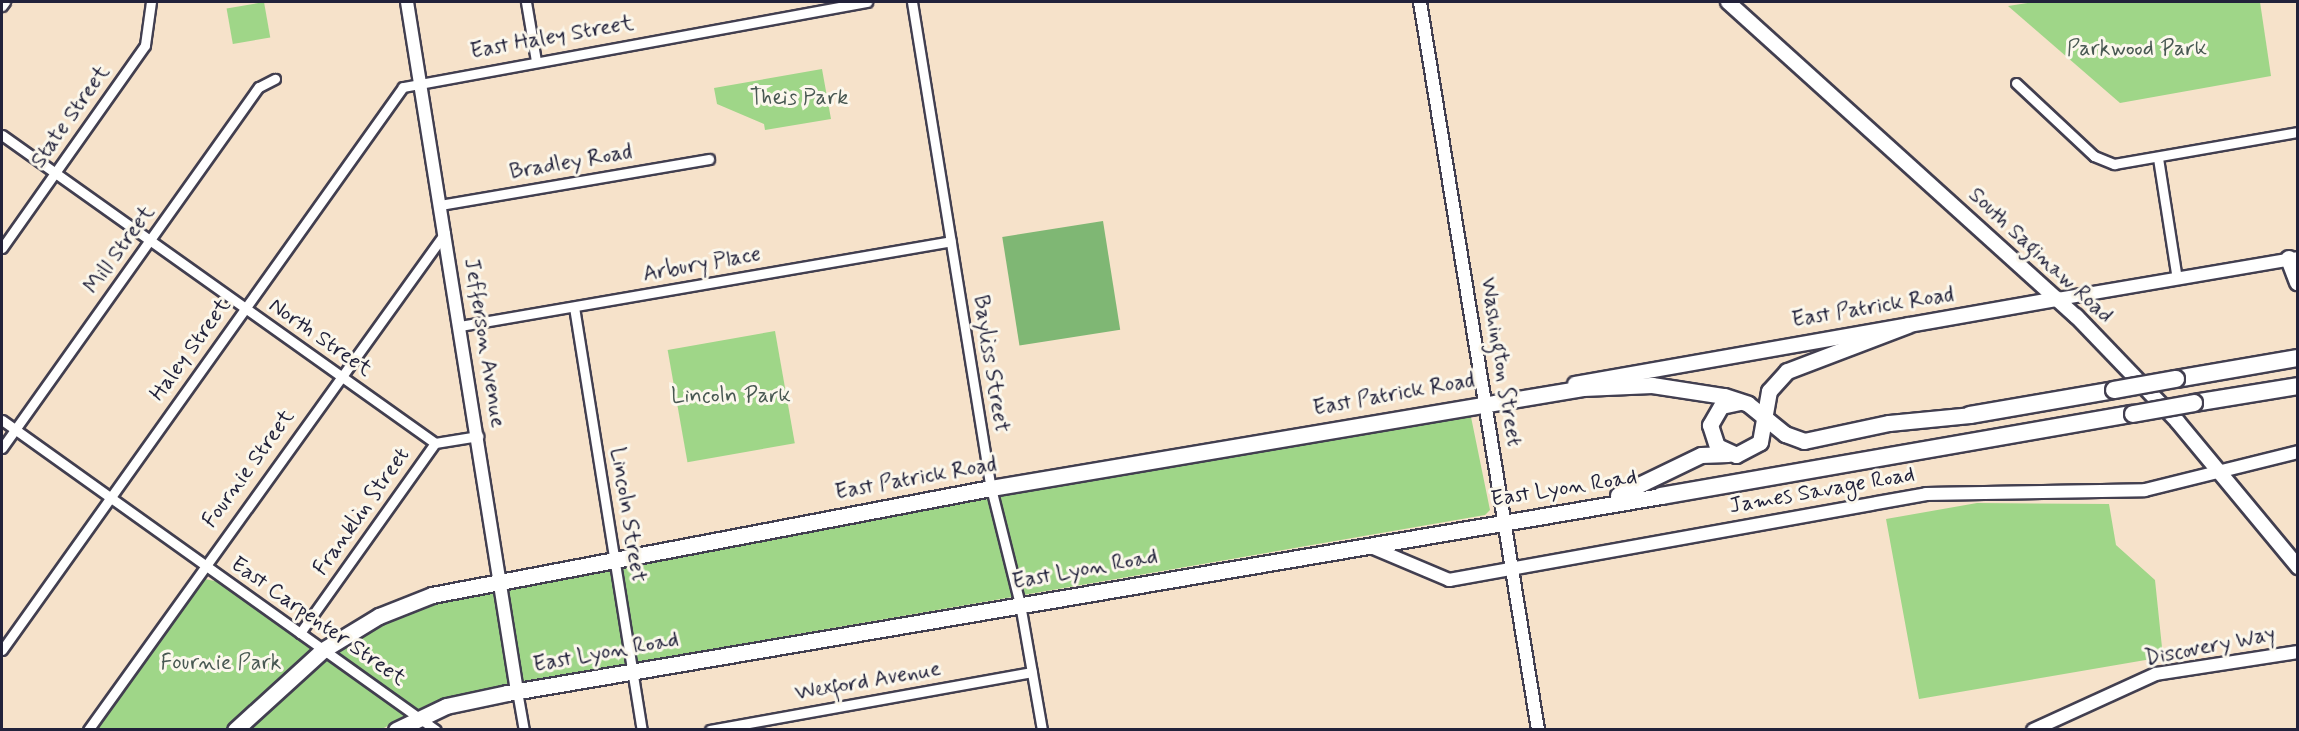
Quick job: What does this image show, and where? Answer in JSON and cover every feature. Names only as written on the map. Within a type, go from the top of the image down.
[{"type":"highway","points":[[2293,258],[2298,282]]},
{"type":"highway","points":[[1597,506],[1701,455],[1731,454],[1756,447],[1764,432],[1761,416],[1781,376],[1833,351],[1908,325]]},
{"type":"highway","points":[[1833,351],[1842,334]]},
{"type":"highway","points":[[1530,394],[1652,385],[1748,404],[1785,434],[1809,441],[1878,424],[1970,415],[2298,358]]},
{"type":"highway","points":[[1661,496],[2298,386]]},
{"type":"highway","name":"East Patrick Road","points":[[235,729],[323,650],[405,605],[499,578],[991,488],[1530,394]]},
{"type":"highway","points":[[1731,454],[1713,441],[1712,420],[1726,404],[1748,404]]},
{"type":"highway","name":"East Lyon Road","points":[[396,729],[419,717],[517,691],[1361,544],[1661,496]]},
{"type":"main road","name":"South Saginaw Road","points":[[1728,2],[2058,299],[2222,474],[2298,567]]},
{"type":"main road","name":"East Patrick Road","points":[[1530,394],[1842,334],[2058,299]]},
{"type":"street","points":[[2,6],[5,2]]},
{"type":"street","name":"State Street","points":[[2,248],[145,45],[152,2]]},
{"type":"street","name":"Jefferson Avenue","points":[[407,2],[517,691]]},
{"type":"street","points":[[526,2],[536,61]]},
{"type":"street","name":"East Haley Street","points":[[420,80],[867,2]]},
{"type":"street","name":"Bayliss Street","points":[[912,2],[991,488],[1020,604],[1042,729]]},
{"type":"street","name":"Washington Street","points":[[1420,2],[1538,729]]},
{"type":"street","name":"Mill Street","points":[[2,448],[259,87],[275,79]]},
{"type":"street","name":"Haley Street","points":[[2,650],[397,93],[420,80]]},
{"type":"street","points":[[2016,83],[2104,162],[2158,158],[2298,132]]},
{"type":"street","name":"North Street","points":[[2,135],[435,443]]},
{"type":"street","points":[[2158,158],[2177,279]]},
{"type":"street","name":"Bradley Road","points":[[440,205],[709,159]]},
{"type":"street","name":"Fournie Street","points":[[88,729],[340,376],[445,234]]},
{"type":"street","name":"Arbury Place","points":[[460,326],[951,241]]},
{"type":"street","name":"East Patrick Road","points":[[2058,299],[2293,258]]},
{"type":"street","name":"Lincoln Street","points":[[574,307],[642,729]]},
{"type":"street","name":"East Carpenter Street","points":[[2,420],[109,499],[436,729]]},
{"type":"street","points":[[435,443],[478,436]]},
{"type":"street","name":"Franklin Street","points":[[300,633],[435,443]]},
{"type":"street","name":"James Savage Road","points":[[1361,544],[1397,555],[1437,578],[1512,570],[1926,494],[2129,492],[2222,474],[2298,452]]},
{"type":"street","name":"Discovery Way","points":[[2033,729],[2156,674],[2298,652]]},
{"type":"street","name":"Wexford Avenue","points":[[710,729],[760,725],[1032,672]]},
{"type":"street","points":[[517,691],[524,729]]},
{"type":"green space","points":[[264,2],[270,37],[233,44],[227,9]]},
{"type":"green space","name":"Parkwood Park","points":[[2034,2],[2260,2],[2271,76],[2120,103],[2008,6]]},
{"type":"green space","name":"Theis Park","points":[[822,69],[831,119],[765,130],[764,124],[717,104],[714,88]]},
{"type":"green space","points":[[1103,221],[1120,330],[1019,346],[1002,237]]},
{"type":"green space","name":"Lincoln Park","points":[[775,331],[795,443],[687,462],[668,350]]},
{"type":"green space","name":"Fournie Park","points":[[1470,412],[1490,510],[1485,515],[493,687],[431,703],[382,729],[95,730],[205,579],[219,582],[322,657],[386,621],[485,588]]},
{"type":"green space","points":[[1977,503],[2109,504],[2116,545],[2155,580],[2163,657],[1919,699],[1886,519]]}]
